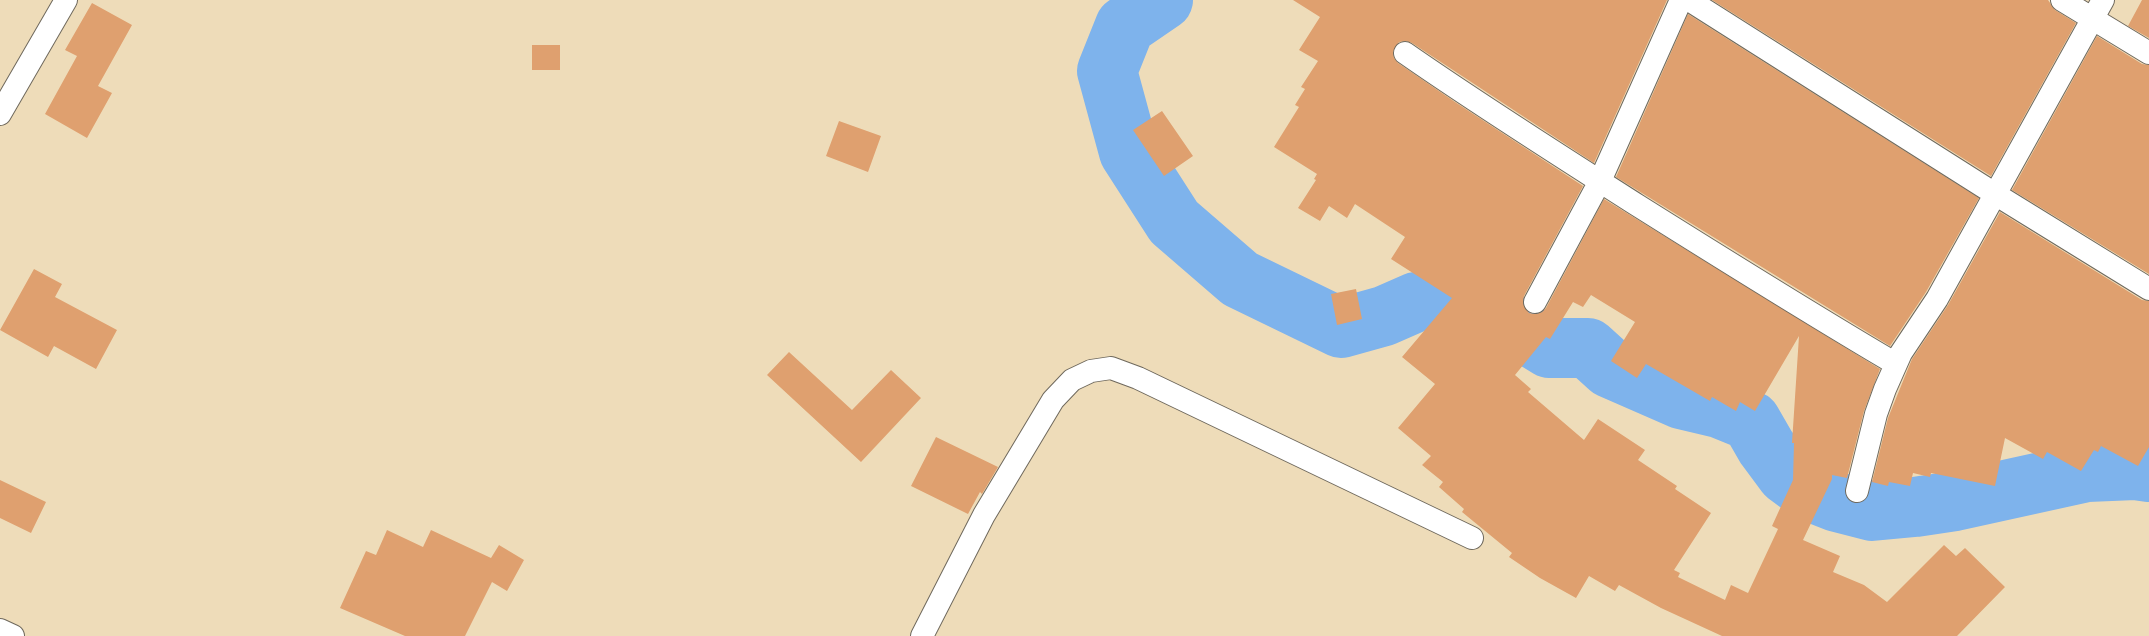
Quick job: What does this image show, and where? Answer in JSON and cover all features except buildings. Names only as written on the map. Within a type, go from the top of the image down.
[{"type":"street","points":[[0,114],[66,0]]},
{"type":"street","points":[[1534,302],[1600,181],[1681,0]]},
{"type":"street","points":[[1689,0],[1995,194],[2149,289]]},
{"type":"street","points":[[2062,0],[2149,54]]},
{"type":"street","points":[[1857,491],[1876,414],[1901,353],[1937,299],[2103,0]]},
{"type":"street","points":[[1405,53],[1464,94],[1600,181],[1804,310],[1896,364]]},
{"type":"street","points":[[922,636],[984,515],[1052,400],[1072,380],[1091,372],[1111,368],[1138,378],[1472,538]]},
{"type":"street","points":[[0,630],[13,636]]},
{"type":"waterway","points":[[1163,0],[1125,26],[1107,71],[1129,152],[1174,222],[1240,279],[1341,328],[1384,316],[1416,302],[1439,299],[1492,313],[1549,348],[1588,348],[1610,368],[1681,399],[1719,408],[1751,421],[1766,447],[1786,474],[1809,491],[1837,502],[1872,511],[1955,501],[2087,472],[2135,470],[2149,472]]}]
